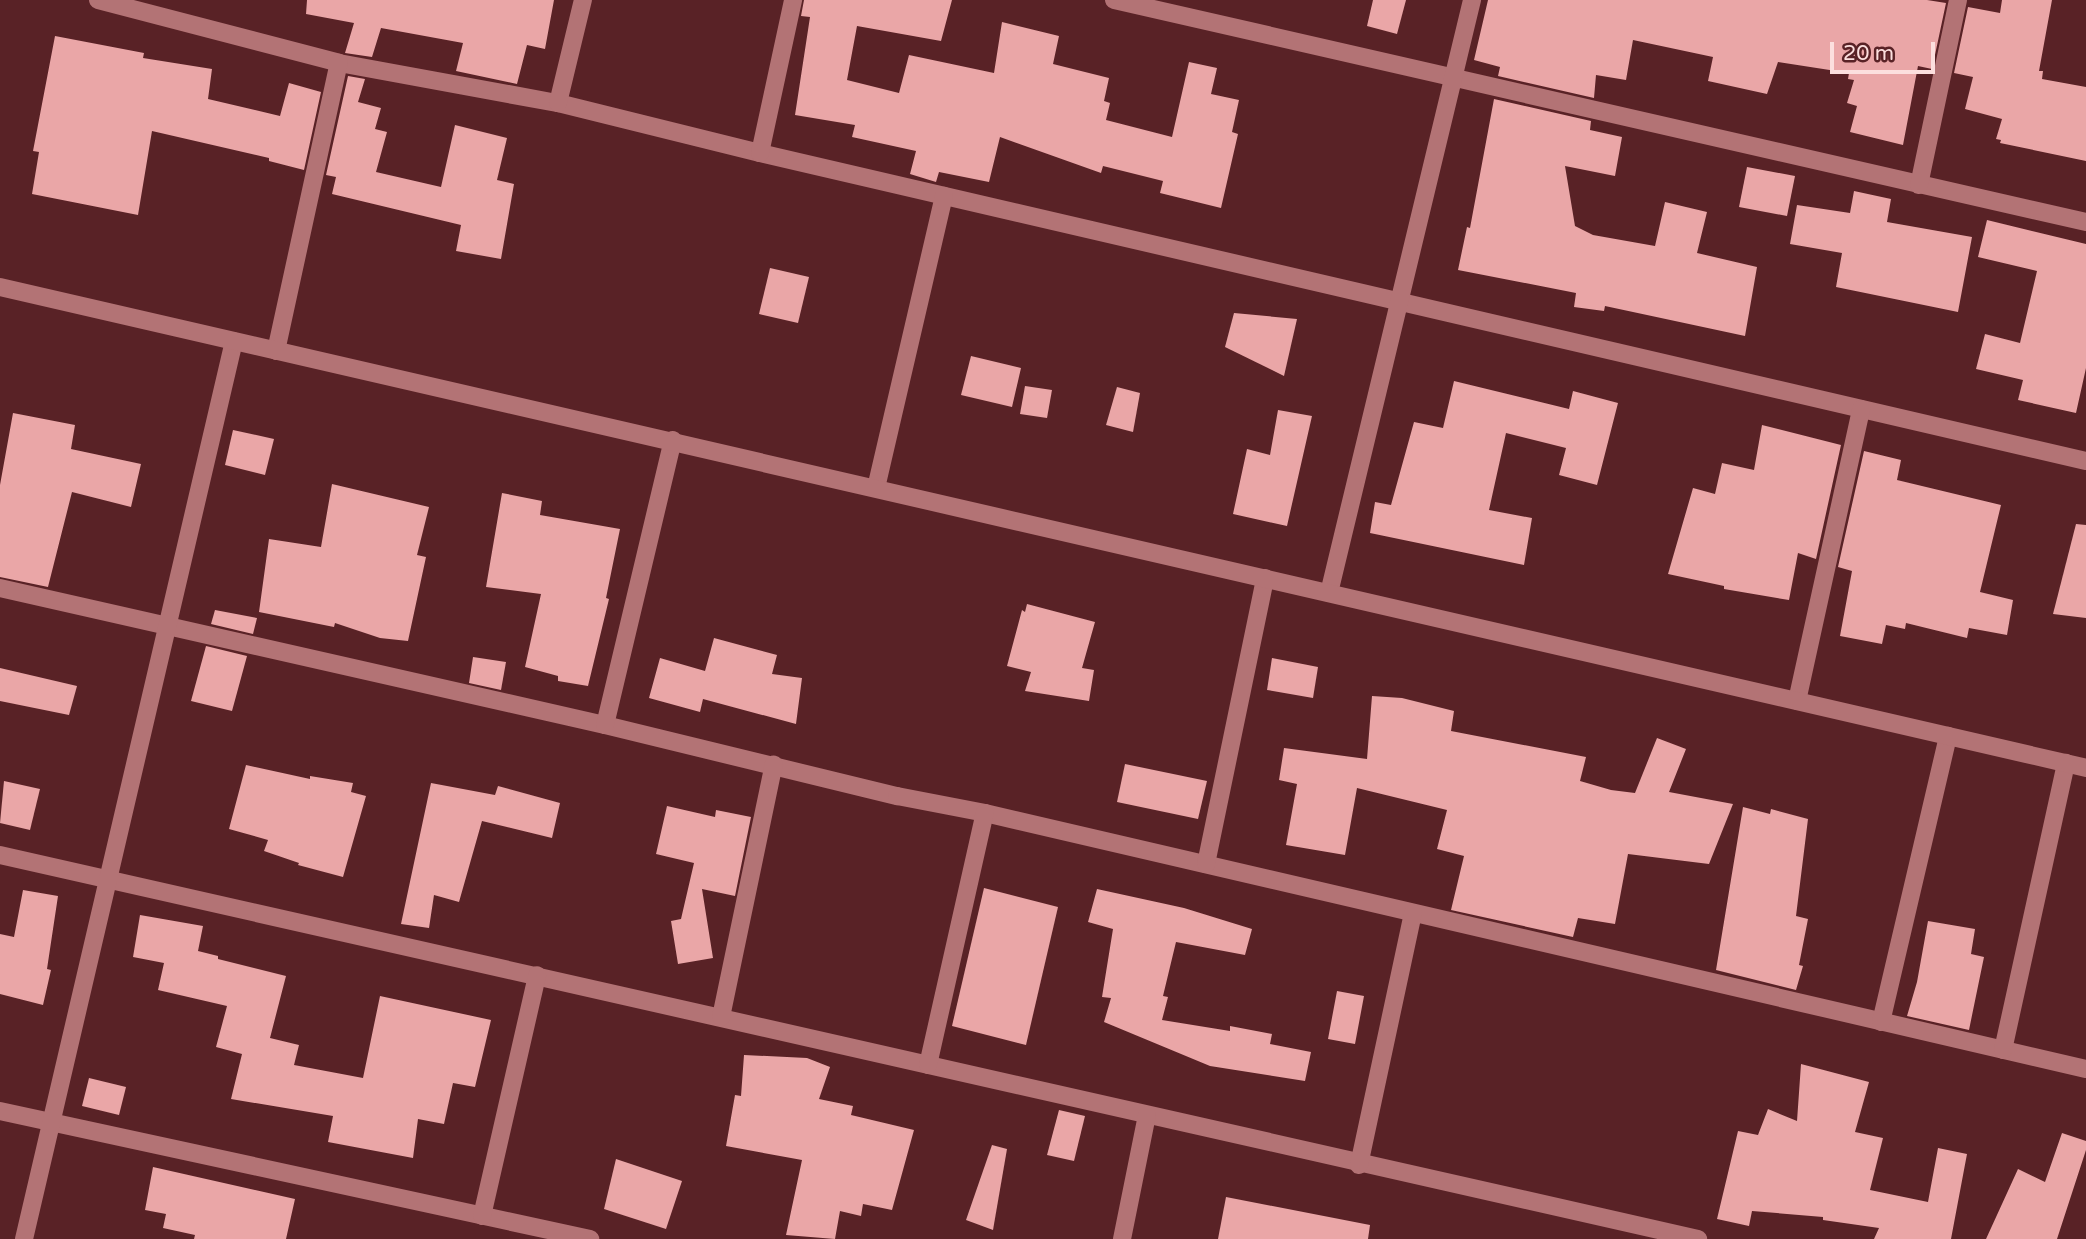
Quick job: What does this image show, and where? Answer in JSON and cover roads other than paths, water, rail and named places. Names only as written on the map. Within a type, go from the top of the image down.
[{"type":"street","points":[[98,0],[141,5],[339,63],[558,103],[760,153],[2086,461]]},
{"type":"street","points":[[558,103],[583,0]]},
{"type":"street","points":[[760,153],[793,0]]},
{"type":"street","points":[[1115,0],[2086,222]]},
{"type":"street","points":[[1329,593],[1472,0]]},
{"type":"street","points":[[1919,185],[1958,0]]},
{"type":"street","points":[[276,351],[339,63]]},
{"type":"street","points":[[876,488],[944,196]]},
{"type":"street","points":[[0,287],[673,440],[965,512],[1265,578],[2086,768]]},
{"type":"street","points":[[24,1239],[106,879],[169,626],[234,341]]},
{"type":"street","points":[[1797,701],[1861,409]]},
{"type":"street","points":[[605,724],[673,440]]},
{"type":"street","points":[[1206,864],[1265,578]]},
{"type":"street","points":[[0,588],[605,724],[897,796],[985,813],[2086,1069]]},
{"type":"street","points":[[1881,1021],[1948,736]]},
{"type":"street","points":[[2003,1050],[2066,763]]},
{"type":"street","points":[[720,1017],[774,764]]},
{"type":"street","points":[[928,1065],[985,813]]},
{"type":"street","points":[[0,855],[537,975],[1359,1165],[1698,1239]]},
{"type":"street","points":[[1359,1165],[1413,914]]},
{"type":"street","points":[[482,1216],[537,975]]},
{"type":"street","points":[[0,1111],[590,1239]]},
{"type":"street","points":[[1122,1239],[1147,1115]]}]
